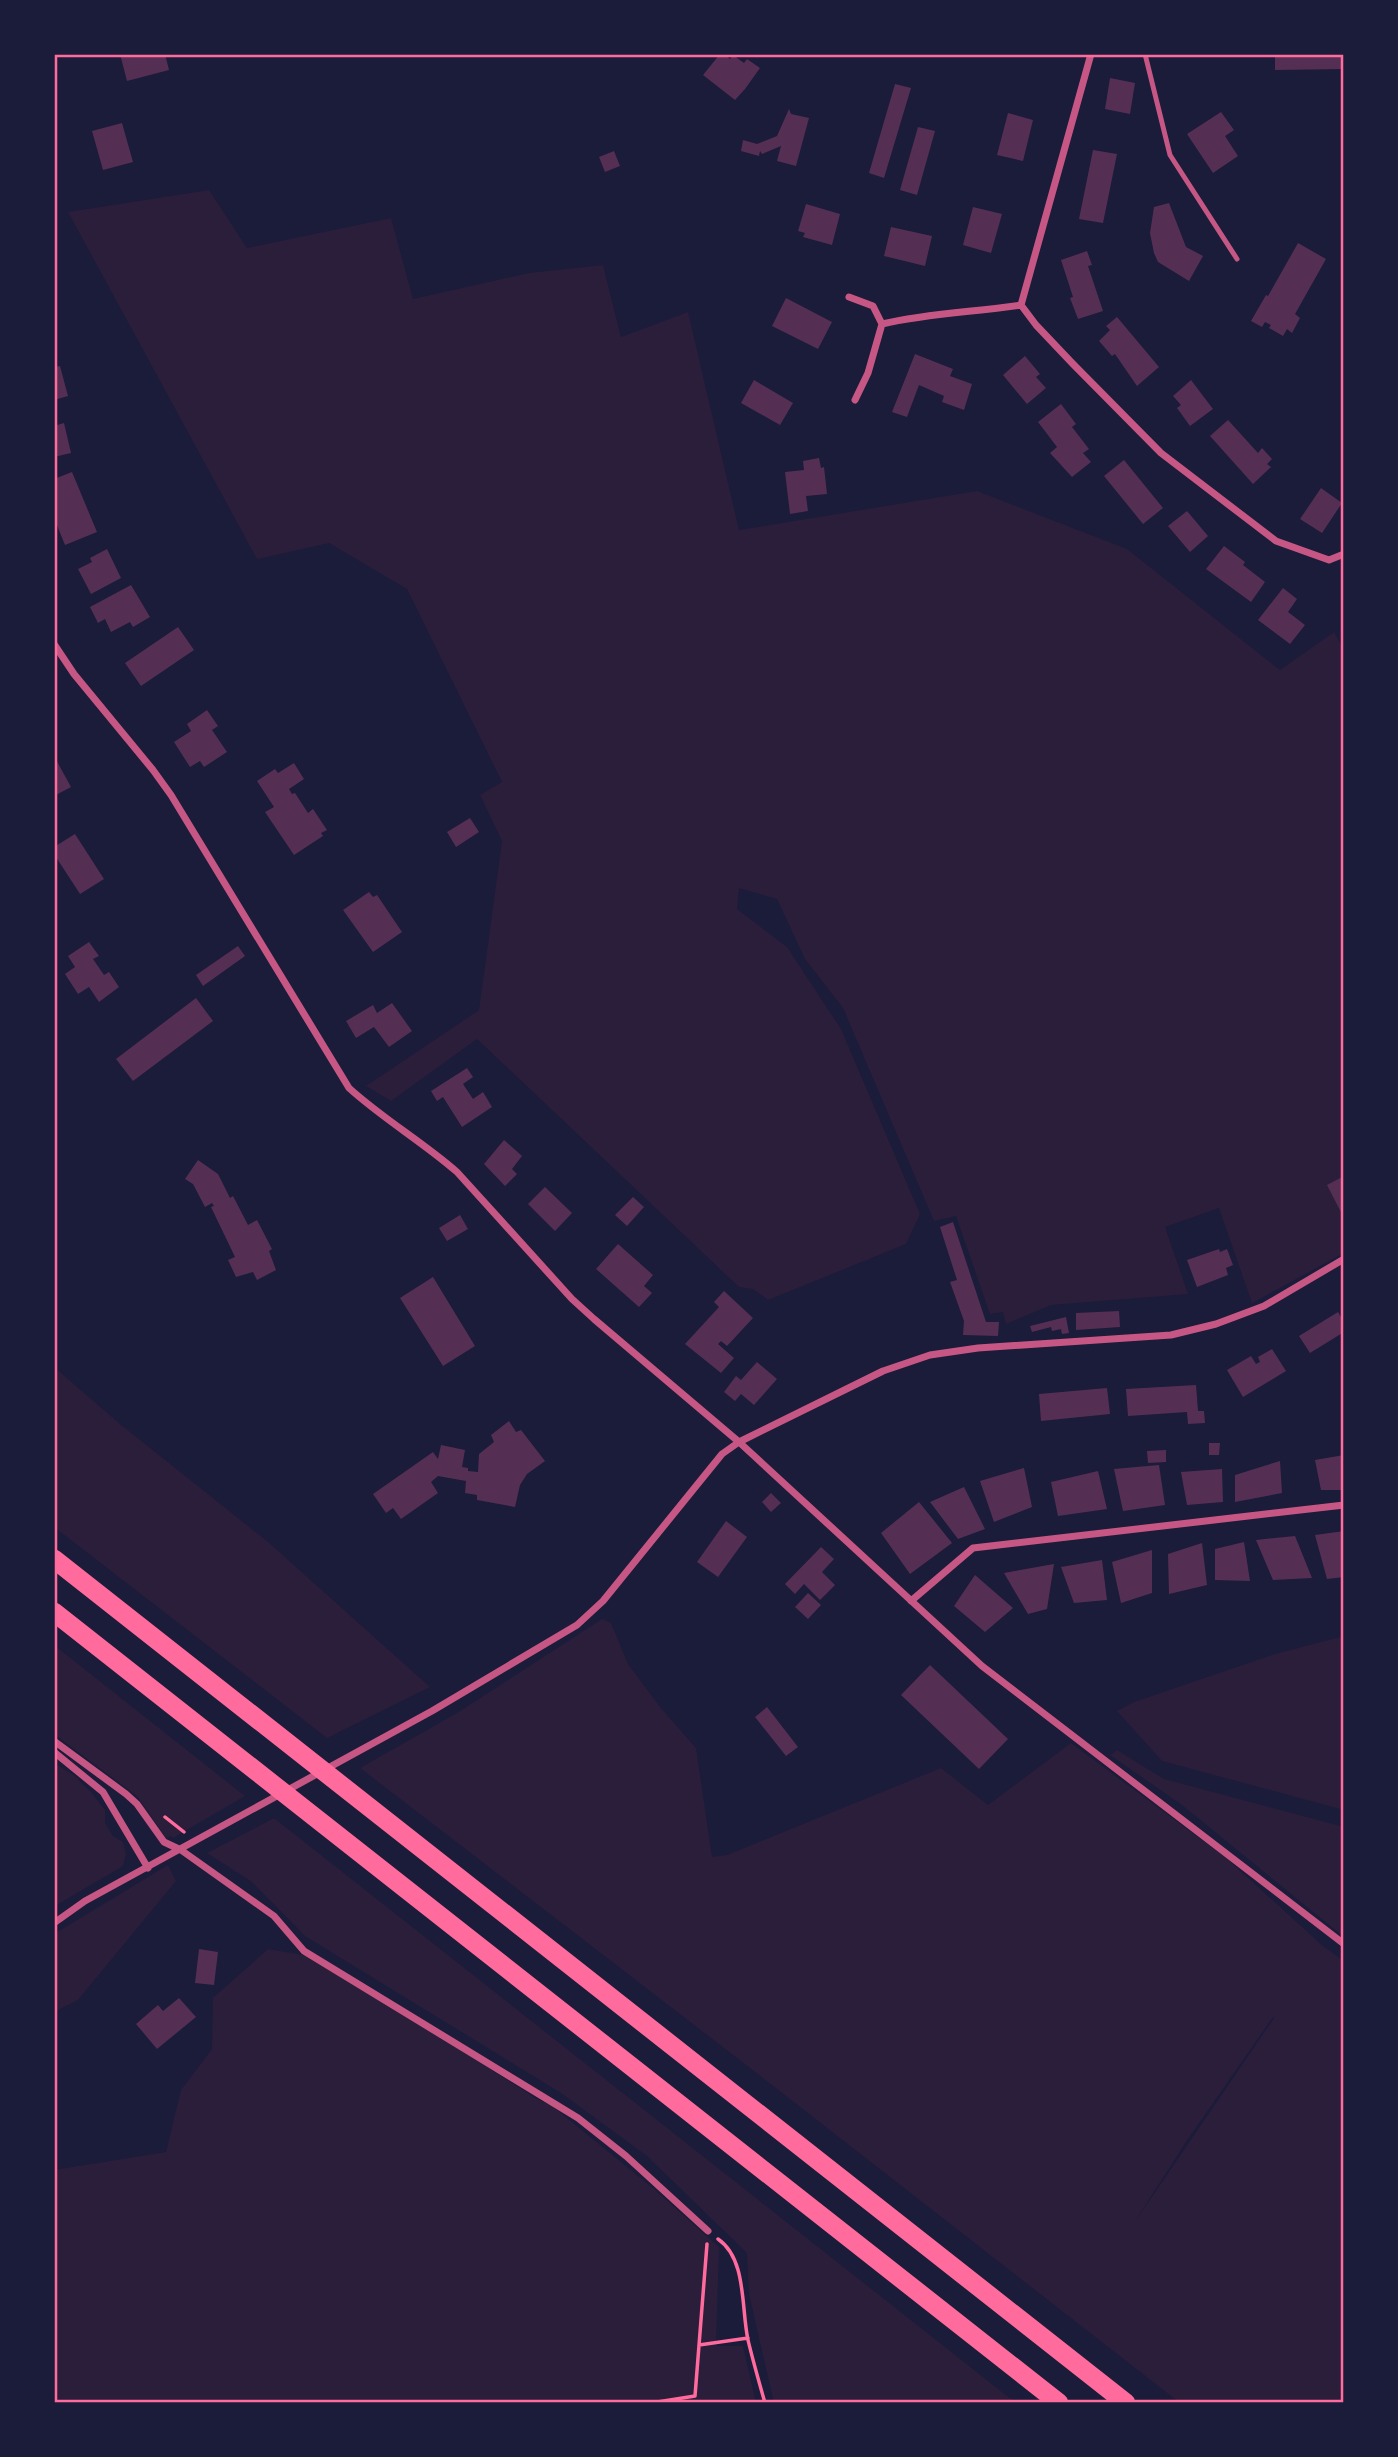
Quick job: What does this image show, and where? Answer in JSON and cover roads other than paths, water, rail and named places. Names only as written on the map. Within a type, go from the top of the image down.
[{"type":"highway","points":[[54,1559],[1126,2403]]},
{"type":"highway","points":[[54,1612],[1059,2403]]},
{"type":"street","points":[[1021,305],[1091,54]]},
{"type":"street","points":[[849,297],[873,306],[882,324],[868,373],[855,400]]},
{"type":"street","points":[[882,324],[917,316],[977,312],[1021,305]]},
{"type":"street","points":[[1021,305],[1036,325],[1161,453],[1276,541],[1329,560],[1344,554]]},
{"type":"street","points":[[54,644],[74,674],[171,795],[349,1088],[374,1111],[457,1172],[572,1299],[739,1442],[982,1666],[1344,1944]]},
{"type":"street","points":[[54,1923],[85,1901],[432,1711],[577,1625],[603,1601],[722,1454],[739,1442],[883,1371],[930,1355],[978,1348],[1171,1335],[1216,1324],[1264,1306],[1344,1259]]},
{"type":"street","points":[[911,1601],[973,1548],[1344,1505]]},
{"type":"street","points":[[54,1741],[137,1804],[164,1842],[181,1850],[274,1916],[303,1951],[578,2118],[626,2156],[708,2231]]},
{"type":"street","points":[[54,1752],[103,1792],[148,1868]]},
{"type":"lane","points":[[1145,54],[1170,155],[1237,258]]}]
